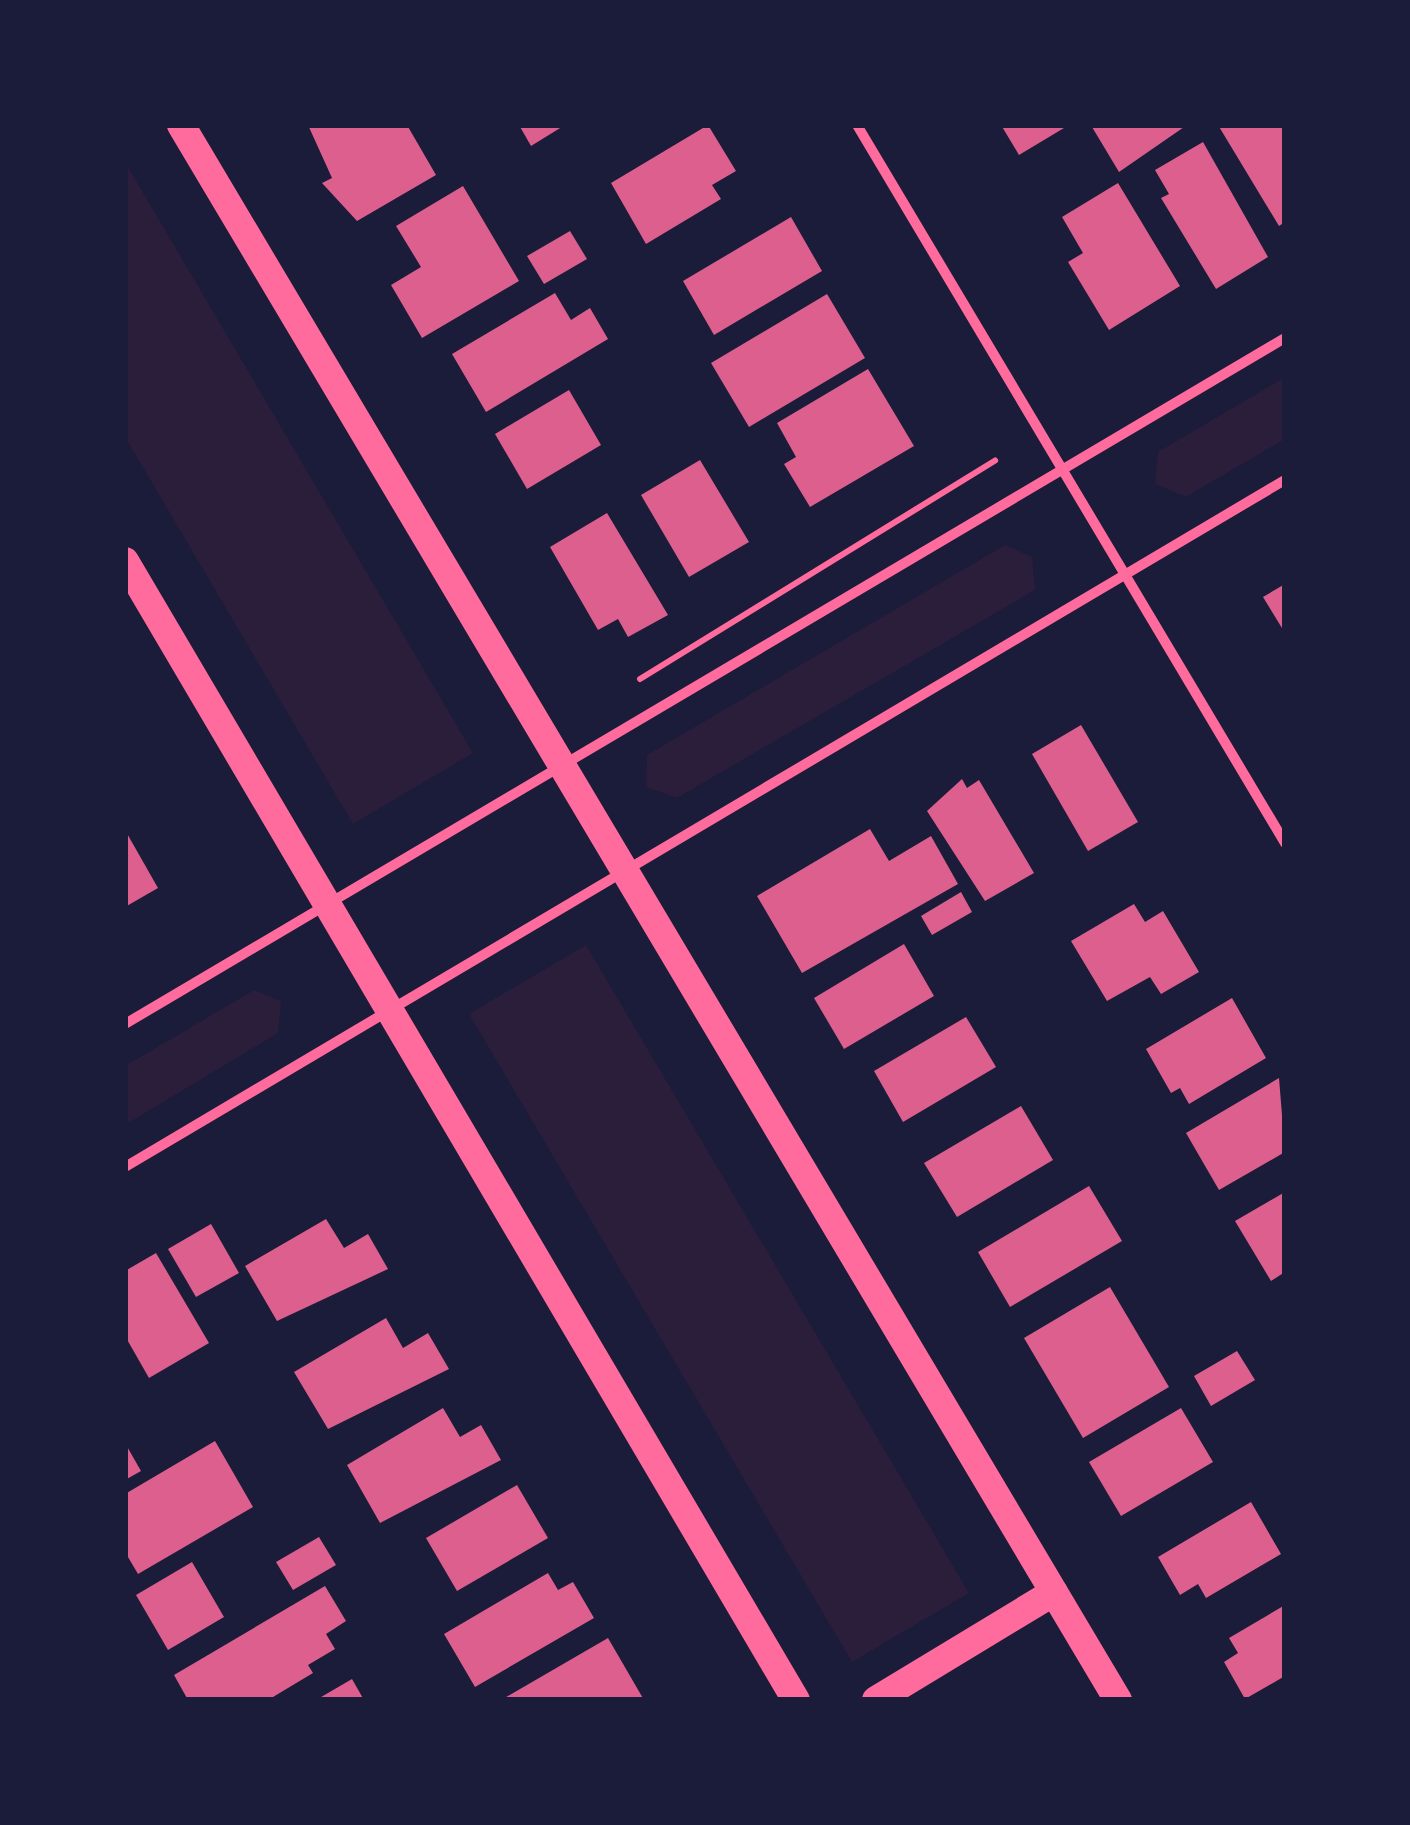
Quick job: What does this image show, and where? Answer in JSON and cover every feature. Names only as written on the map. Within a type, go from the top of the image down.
[{"type":"highway","points":[[181,125],[1118,1700]]},
{"type":"highway","points":[[125,561],[796,1700]]},
{"type":"highway","points":[[876,1700],[1054,1592]]},
{"type":"street","points":[[858,125],[1285,843]]},
{"type":"street","points":[[125,1024],[1285,338]]},
{"type":"street","points":[[125,1167],[1285,480]]},
{"type":"path","points":[[630,686],[995,461]]},
{"type":"shaded area","points":[[125,162],[473,753],[353,824],[125,437]]},
{"type":"shaded area","points":[[1285,377],[1285,439],[1186,497],[1155,484],[1158,452]]},
{"type":"shaded area","points":[[1005,545],[1032,557],[1035,590],[677,798],[646,787],[647,755]]},
{"type":"shaded area","points":[[586,945],[969,1593],[852,1662],[469,1014]]},
{"type":"shaded area","points":[[254,990],[281,1001],[278,1033],[125,1125],[125,1066]]},
{"type":"building","points":[[308,125],[407,125],[436,175],[357,221],[322,183],[332,178]]},
{"type":"building","points":[[519,125],[565,125],[531,146]]},
{"type":"building","points":[[708,125],[736,171],[712,185],[721,199],[646,244],[611,183]]},
{"type":"building","points":[[1001,125],[1069,125],[1019,155]]},
{"type":"building","points":[[1095,125],[1187,125],[1119,172],[1092,127]]},
{"type":"building","points":[[1218,125],[1285,125],[1285,222],[1279,226]]},
{"type":"building","points":[[1203,142],[1268,257],[1216,289],[1161,198],[1169,194],[1155,170]]},
{"type":"building","points":[[1118,183],[1180,286],[1109,330],[1068,262],[1083,253],[1062,217]]},
{"type":"building","points":[[463,186],[519,281],[422,338],[391,285],[421,267],[396,226]]},
{"type":"building","points":[[791,217],[822,271],[714,335],[683,281]]},
{"type":"building","points":[[570,231],[587,259],[544,284],[527,256]]},
{"type":"building","points":[[555,293],[571,320],[590,308],[608,339],[486,412],[452,354]]},
{"type":"building","points":[[827,294],[865,358],[749,427],[711,363]]},
{"type":"building","points":[[868,369],[914,446],[810,507],[784,464],[796,457],[777,423]]},
{"type":"building","points":[[569,390],[601,445],[527,489],[495,434]]},
{"type":"building","points":[[700,460],[749,542],[689,577],[641,495]]},
{"type":"building","points":[[607,513],[668,615],[628,637],[618,619],[598,630],[550,547]]},
{"type":"building","points":[[1285,584],[1285,633],[1263,597]]},
{"type":"building","points":[[1081,725],[1138,822],[1088,851],[1032,754]]},
{"type":"building","points":[[962,779],[967,788],[979,780],[1034,873],[985,901],[927,811]]},
{"type":"building","points":[[870,829],[889,861],[931,836],[958,884],[802,973],[757,896]]},
{"type":"building","points":[[125,830],[158,888],[125,907]]},
{"type":"building","points":[[961,892],[972,912],[932,935],[921,916]]},
{"type":"building","points":[[1134,904],[1145,922],[1163,911],[1199,972],[1161,994],[1150,977],[1107,1001],[1071,941]]},
{"type":"building","points":[[904,944],[934,996],[844,1049],[814,998]]},
{"type":"building","points":[[1232,998],[1266,1058],[1189,1104],[1180,1088],[1171,1093],[1146,1049]]},
{"type":"building","points":[[966,1017],[996,1067],[903,1122],[874,1071]]},
{"type":"building","points":[[1279,1078],[1285,1152],[1219,1190],[1186,1133]]},
{"type":"building","points":[[1021,1106],[1053,1160],[957,1217],[924,1163]]},
{"type":"building","points":[[1089,1186],[1122,1241],[1010,1307],[978,1252]]},
{"type":"building","points":[[1285,1192],[1285,1272],[1271,1281],[1235,1221]]},
{"type":"building","points":[[326,1219],[344,1248],[368,1234],[388,1269],[277,1321],[245,1266]]},
{"type":"building","points":[[211,1224],[239,1273],[196,1297],[168,1249]]},
{"type":"building","points":[[156,1253],[209,1343],[149,1378],[125,1336],[125,1271]]},
{"type":"building","points":[[1110,1287],[1169,1387],[1083,1438],[1024,1338]]},
{"type":"building","points":[[386,1318],[403,1348],[428,1333],[449,1369],[328,1429],[294,1372]]},
{"type":"building","points":[[1237,1351],[1255,1380],[1211,1406],[1194,1376]]},
{"type":"building","points":[[443,1408],[460,1437],[481,1425],[501,1460],[380,1523],[347,1465]]},
{"type":"building","points":[[1181,1408],[1213,1462],[1121,1516],[1089,1462]]},
{"type":"building","points":[[215,1441],[253,1507],[138,1574],[125,1552],[125,1494]]},
{"type":"building","points":[[125,1443],[141,1471],[125,1480]]},
{"type":"building","points":[[517,1485],[548,1538],[457,1591],[426,1538]]},
{"type":"building","points":[[1251,1502],[1281,1554],[1206,1598],[1198,1584],[1180,1595],[1158,1557]]},
{"type":"building","points":[[319,1537],[336,1565],[293,1590],[276,1562]]},
{"type":"building","points":[[192,1562],[224,1617],[168,1650],[136,1595]]},
{"type":"building","points":[[548,1573],[558,1590],[573,1582],[594,1618],[475,1687],[444,1634]]},
{"type":"building","points":[[325,1586],[346,1621],[326,1634],[335,1649],[308,1665],[313,1673],[268,1700],[188,1700],[174,1675]]},
{"type":"building","points":[[1285,1605],[1285,1676],[1245,1699],[1224,1662],[1238,1653],[1229,1638]]},
{"type":"building","points":[[608,1638],[644,1700],[501,1700]]},
{"type":"building","points":[[352,1679],[364,1700],[316,1700]]}]
